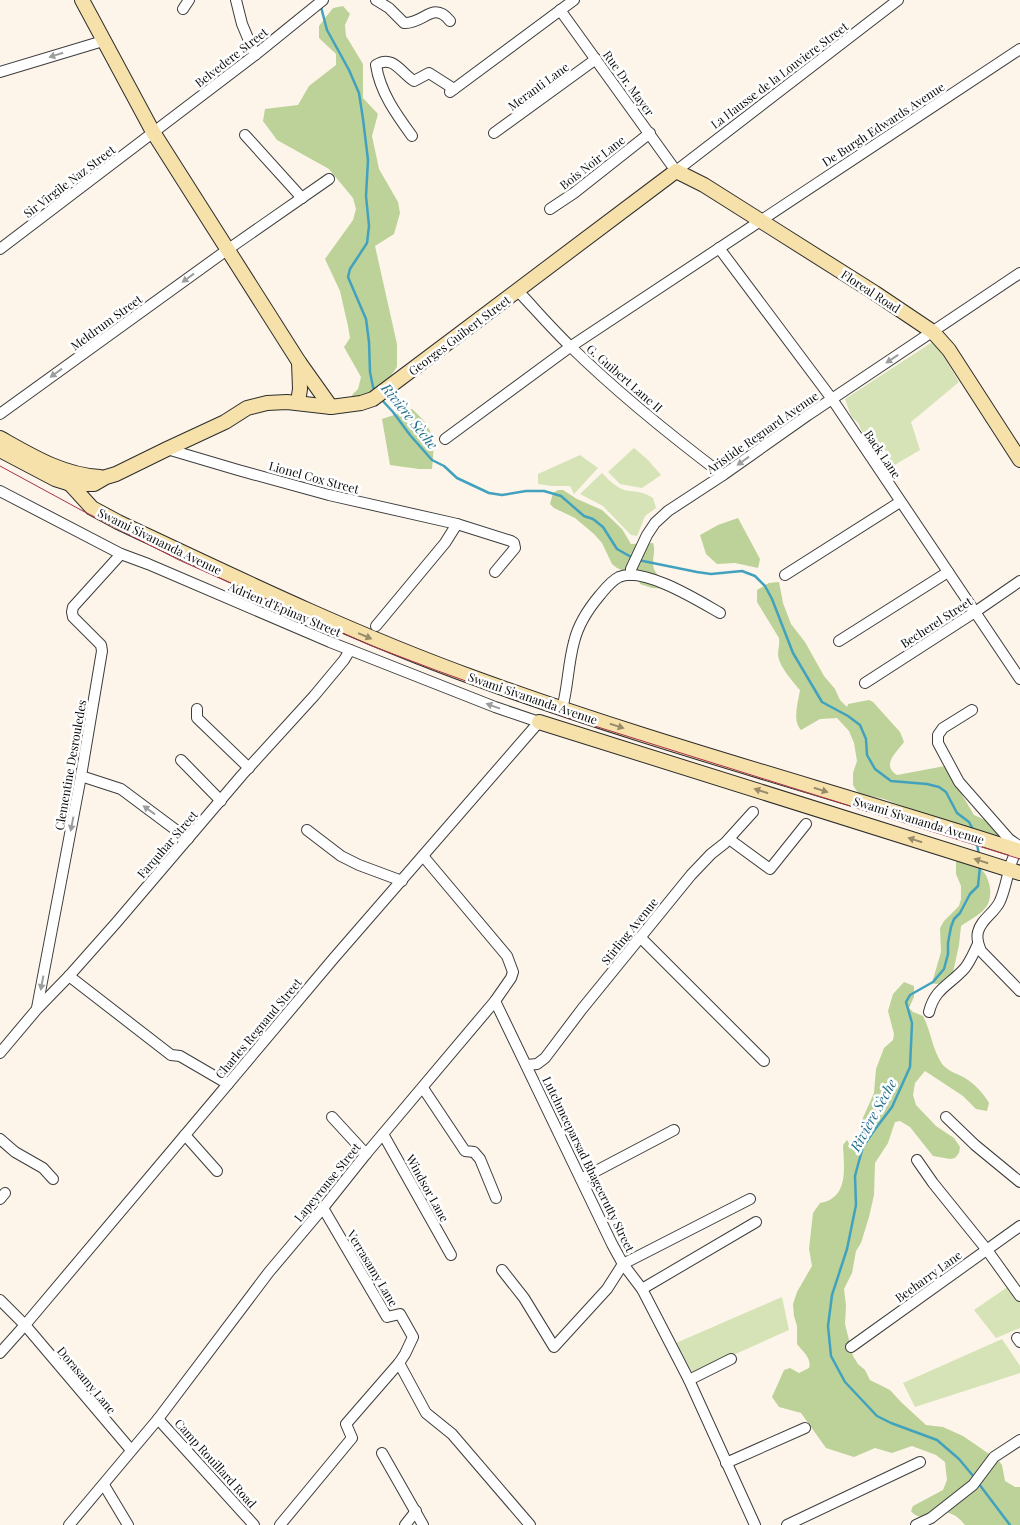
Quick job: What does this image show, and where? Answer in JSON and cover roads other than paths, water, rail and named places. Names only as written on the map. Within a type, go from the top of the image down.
[{"type":"street","points":[[82,0],[153,132],[299,362],[331,407]]},
{"type":"street","points":[[236,0],[242,24],[255,55]]},
{"type":"street","points":[[376,0],[389,8],[404,23],[411,24],[433,9],[440,10],[446,14],[450,21]]},
{"type":"street","points":[[412,136],[383,90],[377,75],[376,65],[382,61],[391,62],[414,81],[429,73],[452,91],[574,0]]},
{"type":"street","name":"La Hausse de la Louviere Street","points":[[676,171],[898,0]]},
{"type":"street","name":"Belvedere Street","points":[[153,132],[255,55],[319,3]]},
{"type":"street","name":"Rue Dr. Mayer","points":[[560,10],[676,171]]},
{"type":"street","points":[[0,72],[103,41]]},
{"type":"street","name":"De Burgh Edwards Avenue","points":[[445,439],[570,346],[1020,49]]},
{"type":"street","name":"Meranti Lane","points":[[494,133],[596,59]]},
{"type":"street","name":"Sir Virgile Naz Street","points":[[0,249],[153,132]]},
{"type":"street","name":"Bois Noir Lane","points":[[550,210],[650,133]]},
{"type":"street","points":[[245,135],[302,198]]},
{"type":"street","name":"Floreal Road","points":[[676,171],[704,185],[933,332],[949,350],[1020,460]]},
{"type":"street","name":"Georges Guibert Street","points":[[0,450],[45,474],[71,484],[100,481],[225,422],[247,408],[267,403],[298,402],[331,407],[361,403],[379,395],[676,171]]},
{"type":"street","name":"Meldrum Street","points":[[0,414],[329,179]]},
{"type":"street","name":"Back Lane","points":[[719,248],[832,399],[1020,679]]},
{"type":"street","name":"Aristide Regnard Avenue","points":[[631,572],[647,535],[668,511],[723,475],[808,414],[1020,273]]},
{"type":"street","name":"G. Guibert Lane II","points":[[518,291],[570,346],[627,398],[723,475]]},
{"type":"street","points":[[298,402],[300,389],[299,362]]},
{"type":"street","name":"Georges Guibert Street","points":[[0,438],[43,462],[100,481]]},
{"type":"street","name":"Lionel Cox Street","points":[[167,448],[329,495],[457,524],[514,543],[515,548],[495,572]]},
{"type":"street","points":[[43,462],[61,474],[85,501]]},
{"type":"street","name":"Swami Sivananda Avenue","points":[[100,481],[88,491],[85,501],[92,508],[118,522],[350,629],[470,676],[562,709],[775,776],[956,831],[1019,848]]},
{"type":"street","name":"Adrien d'Epinay Street","points":[[0,491],[121,554],[350,650],[495,707],[539,722]]},
{"type":"street","points":[[785,575],[900,502]]},
{"type":"street","points":[[376,626],[445,543],[457,524]]},
{"type":"street","name":"Clementine Desrouledes","points":[[37,1009],[81,776],[102,651],[101,645],[73,617],[72,612],[73,607],[121,554]]},
{"type":"street","points":[[562,709],[567,692],[574,641],[581,624],[593,602],[610,583],[620,576],[631,572],[644,576],[678,590],[720,613]]},
{"type":"street","points":[[839,641],[948,572]]},
{"type":"street","name":"Becherel Street","points":[[865,683],[1020,581]]},
{"type":"street","name":"Farquhar Street","points":[[0,1053],[314,696],[350,650]]},
{"type":"street","points":[[197,709],[198,718],[249,768]]},
{"type":"street","points":[[972,710],[943,728],[938,735],[938,743],[959,782],[1019,848],[1000,901],[977,933],[981,952],[1020,991]]},
{"type":"street","points":[[539,722],[1010,870]]},
{"type":"street","name":"Charles Regnaud Street","points":[[0,1353],[334,958],[539,722]]},
{"type":"street","points":[[181,760],[221,801]]},
{"type":"street","points":[[81,776],[120,789],[188,839]]},
{"type":"street","name":"Stirling Avenue","points":[[527,1065],[537,1064],[545,1058],[582,1009],[691,875],[753,812]]},
{"type":"street","points":[[728,839],[770,869],[806,824]]},
{"type":"street","points":[[307,830],[341,856],[402,881]]},
{"type":"street","name":"Lapeyrouse Street","points":[[69,1525],[158,1418],[269,1272],[495,1001],[511,978],[512,972],[507,956],[423,856]]},
{"type":"street","points":[[640,937],[764,1061]]},
{"type":"street","points":[[929,1012],[936,994],[964,968],[978,944]]},
{"type":"street","points":[[69,976],[171,1055],[180,1056],[228,1084]]},
{"type":"street","name":"Lutchmeeparsad Bhageerutty Street","points":[[495,1001],[612,1244],[642,1289],[688,1380],[755,1525]]},
{"type":"street","points":[[422,1088],[465,1151],[474,1152],[480,1159],[496,1198]]},
{"type":"street","points":[[332,1117],[366,1154]]},
{"type":"street","points":[[946,1117],[974,1145],[1020,1182]]},
{"type":"street","points":[[581,1179],[674,1130]]},
{"type":"street","name":"Windsor Lane","points":[[383,1134],[451,1255]]},
{"type":"street","points":[[184,1136],[217,1171]]},
{"type":"street","points":[[0,1139],[15,1152],[43,1168],[53,1179]]},
{"type":"street","points":[[917,1160],[1020,1296]]},
{"type":"street","points":[[502,1270],[524,1298],[554,1347],[607,1289],[624,1264],[750,1199]]},
{"type":"street","name":"Verrasamy Lane","points":[[280,1525],[352,1438],[346,1424],[399,1363],[412,1337],[400,1314],[387,1317],[323,1208]]},
{"type":"street","points":[[642,1289],[756,1222]]},
{"type":"street","name":"Beeharry Lane","points":[[851,1347],[1020,1226]]},
{"type":"street","name":"Dorasamy Lane","points":[[0,1300],[25,1325],[131,1450]]},
{"type":"street","points":[[688,1380],[731,1358]]},
{"type":"street","points":[[399,1363],[426,1413],[452,1434],[530,1525]]},
{"type":"street","name":"Camp Rouillard Road","points":[[158,1418],[254,1525]]},
{"type":"street","points":[[726,1463],[805,1428]]},
{"type":"street","points":[[916,1525],[931,1518],[973,1485],[994,1457],[1020,1440]]},
{"type":"street","points":[[382,1453],[423,1525]]},
{"type":"street","points":[[787,1525],[920,1462]]},
{"type":"street","points":[[104,1485],[128,1525]]},
{"type":"street","points":[[405,1525],[416,1511]]},
{"type":"waterway","name":"Rivière Sèche","points":[[321,7],[327,30],[349,70],[359,93],[363,119],[368,160],[366,196],[369,226],[367,243],[350,269],[348,277],[366,319],[370,372],[376,392]]},
{"type":"waterway","name":"Rivière Sèche","points":[[380,398],[432,460],[444,466],[457,478],[489,493],[502,495],[526,491],[544,491],[561,496],[584,516],[593,519],[603,527],[617,549],[633,558]]},
{"type":"waterway","name":"Rivière Sèche","points":[[638,560],[711,574],[742,571],[755,576],[765,586],[772,599],[793,653],[822,702],[860,725],[866,739],[867,755],[875,769],[891,781],[939,787],[946,792],[957,813],[969,822],[974,831]]},
{"type":"waterway","name":"Rivière Sèche","points":[[977,844],[979,855]]},
{"type":"waterway","name":"Rivière Sèche","points":[[974,1477],[959,1459],[937,1440],[877,1416],[845,1382],[831,1356],[828,1326],[832,1295],[847,1249],[856,1205],[855,1176],[863,1147],[892,1107],[910,1067],[912,1023],[906,1002],[910,995],[933,982],[944,969],[951,927],[970,894],[978,886],[980,866]]},
{"type":"waterway","name":"Rivière Sèche","points":[[979,1484],[1010,1525]]},
{"type":"tram line","points":[[0,466],[179,560],[372,646],[569,718],[1020,859]]}]
